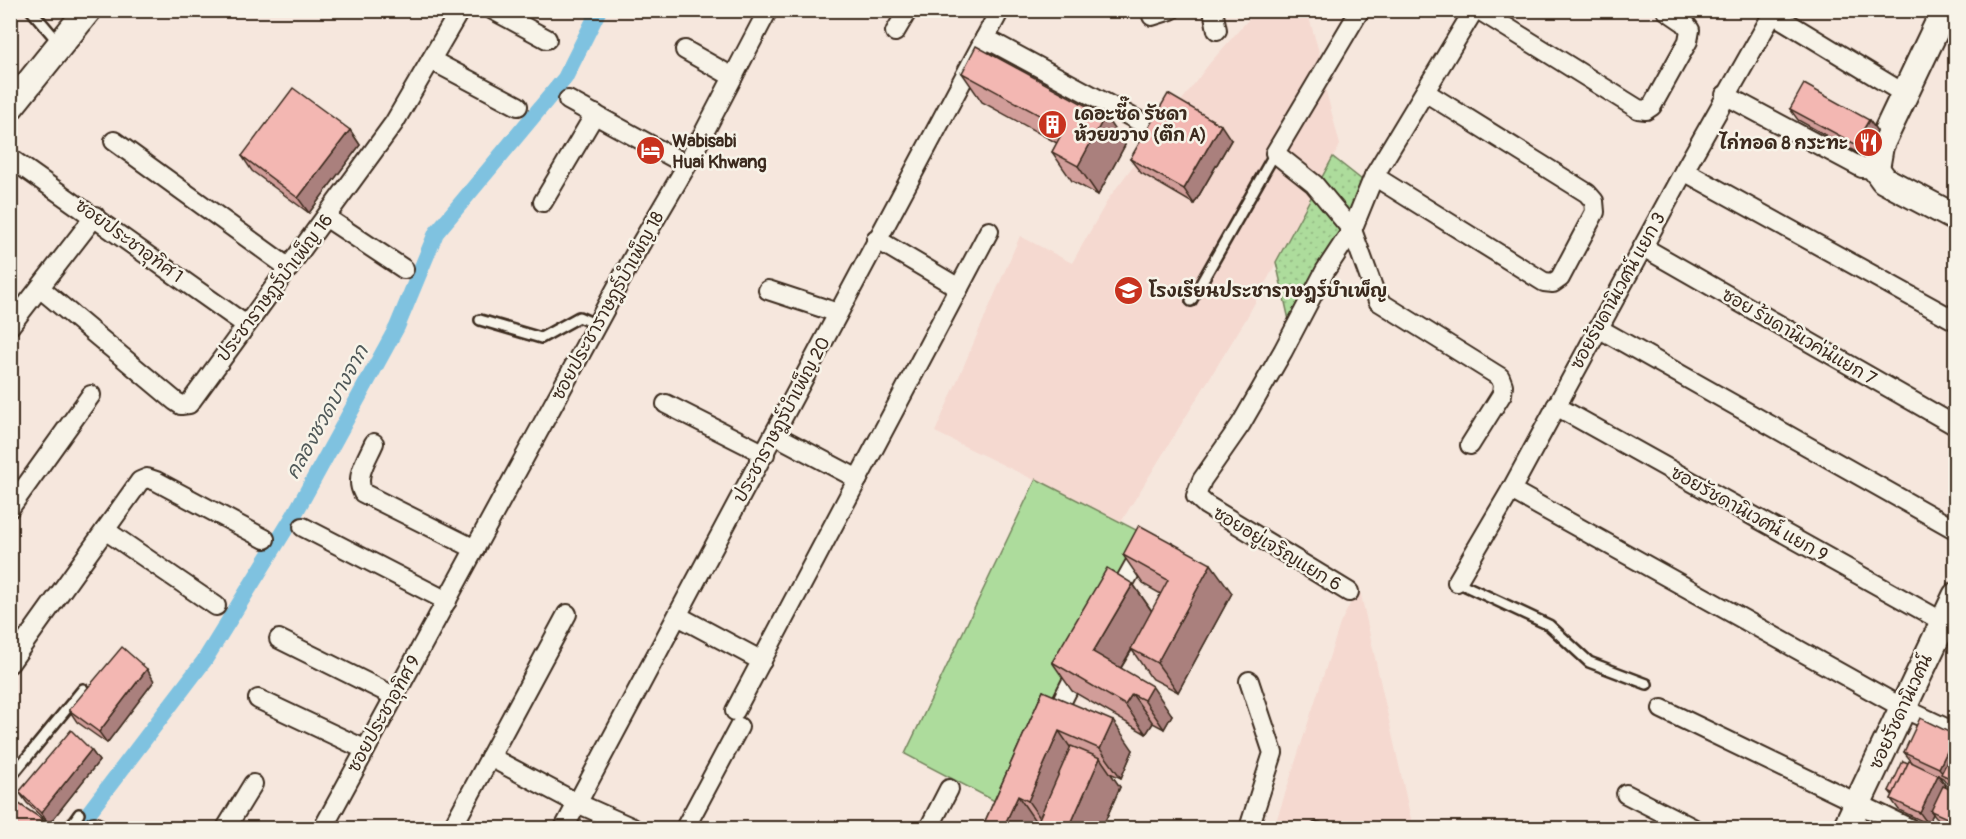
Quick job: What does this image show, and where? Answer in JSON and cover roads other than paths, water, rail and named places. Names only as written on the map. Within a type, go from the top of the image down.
[{"type":"street","points":[[10,107],[88,10]]},
{"type":"street","name":"ประชาราษฎร์บำเพ็ญ 16","points":[[40,289],[181,405],[189,404],[327,218],[394,123],[460,10]]},
{"type":"street","points":[[493,10],[546,39]]},
{"type":"street","name":"ซอยประชาราษฎร์บำเพ็ญ 18","points":[[447,601],[687,165],[768,10]]},
{"type":"street","points":[[895,32],[908,10]]},
{"type":"street","name":"ประชาราษฎร์บำเพ็ญ 20","points":[[564,828],[1000,10]]},
{"type":"street","points":[[1152,16],[1171,10]]},
{"type":"street","points":[[1213,10],[1217,30]]},
{"type":"street","points":[[1360,10],[1275,153],[1314,184],[1352,230],[1378,301],[1500,377],[1503,385],[1502,394],[1470,445]]},
{"type":"street","points":[[1352,230],[1374,176],[1474,10]]},
{"type":"street","points":[[1479,10],[1638,110],[1646,110],[1652,106],[1688,41],[1690,30],[1685,23],[1666,10]]},
{"type":"street","points":[[1941,10],[1939,21],[1903,93],[1880,146],[1876,169],[1884,180],[1956,218]]},
{"type":"street","points":[[1774,12],[1903,93]]},
{"type":"street","name":"ซอยร้ขดานิเวศน์ แยก 3","points":[[1460,578],[1725,95],[1774,12]]},
{"type":"street","points":[[985,38],[1150,127]]},
{"type":"street","points":[[685,50],[733,77]]},
{"type":"street","points":[[431,60],[518,106]]},
{"type":"street","points":[[1374,176],[1544,282],[1553,283],[1560,278],[1595,212],[1594,201],[1587,193],[1425,92]]},
{"type":"street","points":[[1725,95],[1862,168],[1876,169]]},
{"type":"street","points":[[568,100],[687,165]]},
{"type":"street","points":[[543,202],[595,114]]},
{"type":"street","points":[[114,141],[289,268]]},
{"type":"street","name":"ซอยประชาอุทิศ 1","points":[[10,158],[246,325]]},
{"type":"street","points":[[1683,171],[1956,321]]},
{"type":"street","points":[[10,326],[95,216]]},
{"type":"street","points":[[327,218],[404,269]]},
{"type":"street","name":"ซอยอยู่เจริญแยก 6","points":[[1349,592],[1206,506],[1196,496],[1202,480],[1241,423],[1325,271],[1352,230]]},
{"type":"street","points":[[686,828],[762,661],[989,231]]},
{"type":"street","points":[[876,239],[959,288]]},
{"type":"street","name":"ซอย ร้ขดานิเวค่นํแยก 7","points":[[1642,247],[1956,426]]},
{"type":"street","points":[[768,290],[838,313]]},
{"type":"street","points":[[1598,328],[1956,530]]},
{"type":"street","points":[[10,508],[91,395]]},
{"type":"street","points":[[666,404],[765,454]]},
{"type":"street","name":"ซอยรัชดานิเวศน์ แยก 9","points":[[1556,406],[1949,626]]},
{"type":"street","points":[[775,435],[858,479]]},
{"type":"street","points":[[374,443],[360,476],[359,486],[363,493],[475,549]]},
{"type":"street","points":[[10,663],[140,481],[147,478],[156,481],[265,539]]},
{"type":"street","points":[[1510,490],[1903,708],[1956,734]]},
{"type":"street","points":[[303,527],[447,601]]},
{"type":"street","points":[[105,530],[216,606]]},
{"type":"street","points":[[1107,615],[1146,544]]},
{"type":"street","name":"ซอยรัชดานิเวศน์","points":[[1846,828],[1903,708],[1949,626],[1956,596]]},
{"type":"street","name":"ซอยประชาอุทิศ 9","points":[[324,828],[364,749],[447,601]]},
{"type":"street","points":[[452,828],[567,614]]},
{"type":"street","points":[[678,616],[762,661]]},
{"type":"street","points":[[279,639],[394,696]]},
{"type":"street","points":[[1046,736],[1058,705],[1091,645]]},
{"type":"street","points":[[1249,681],[1273,753],[1249,828]]},
{"type":"street","points":[[258,699],[364,749]]},
{"type":"street","points":[[1662,709],[1909,828]]},
{"type":"street","points":[[490,756],[577,803],[633,828]]},
{"type":"street","points":[[226,828],[253,784]]},
{"type":"street","points":[[929,828],[949,789]]},
{"type":"street","points":[[1626,794],[1693,828]]},
{"type":"lane","points":[[31,10],[60,45]]},
{"type":"lane","points":[[1191,301],[1275,153]]},
{"type":"lane","points":[[480,320],[541,338],[579,317],[597,325]]},
{"type":"lane","points":[[1460,578],[1549,625],[1589,662],[1647,684]]},
{"type":"lane","points":[[10,778],[83,689]]},
{"type":"lane","points":[[69,828],[79,814]]},
{"type":"waterway","name":"คลองชวดบางจาก","points":[[77,828],[204,661],[293,517],[397,327],[436,233],[565,78],[599,10]]},
{"type":"place","name":"เดอะซี๊ด รัชดา ห้วยขวาง (ตึก A)","points":[[1053,124]]},
{"type":"place","name":"ไก่ทอด 8 กระทะ","points":[[1869,143]]},
{"type":"place","name":"Wabisabi Huai Khwang","points":[[651,151]]},
{"type":"place","name":"โรงเรียนประชาราษฎร์บำเพ็ญ","points":[[1128,291]]}]
